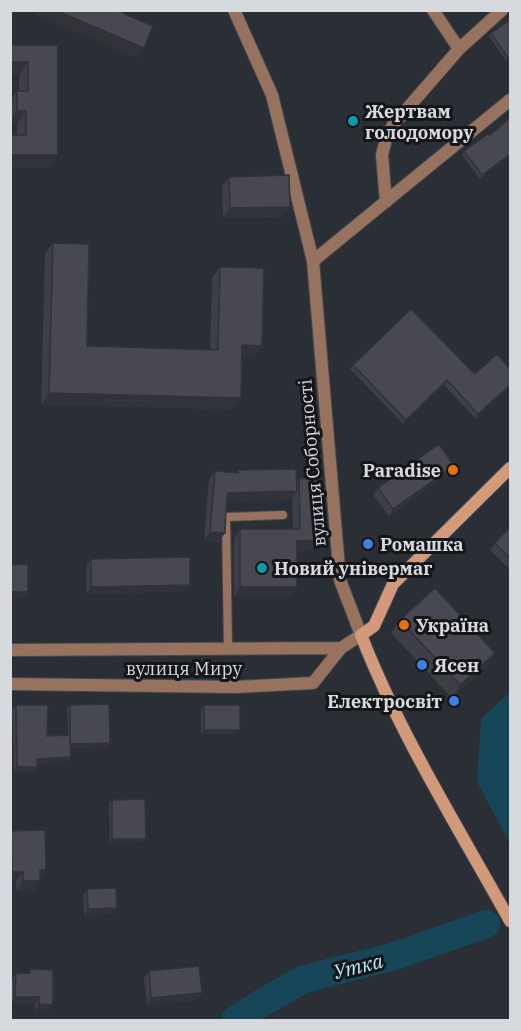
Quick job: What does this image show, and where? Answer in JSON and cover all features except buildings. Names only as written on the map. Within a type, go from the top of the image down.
[{"type":"main road","name":"вулиця Миру","points":[[361,635],[374,626],[393,584],[510,468]]},
{"type":"main road","name":"вулиця Соборності","points":[[361,635],[376,674],[418,756],[510,921]]},
{"type":"street","name":"вулиця Соборності","points":[[234,10],[272,95],[313,261],[340,580],[361,635]]},
{"type":"street","points":[[433,10],[459,49]]},
{"type":"street","points":[[386,202],[382,155],[393,125],[459,49],[502,10]]},
{"type":"street","points":[[313,261],[510,100]]},
{"type":"street","name":"вулиця Миру","points":[[10,684],[235,687],[313,683],[340,648],[361,635]]},
{"type":"street","name":"вулиця Миру","points":[[10,650],[340,648]]},
{"type":"lane","points":[[228,649],[226,517],[283,515]]},
{"type":"water","points":[[510,692],[510,843],[477,782],[481,719]]},
{"type":"waterway","name":"Утка","points":[[235,1020],[302,980],[392,957],[486,924]]},
{"type":"place","name":"Жертвам голодомору","points":[[353,121]]},
{"type":"place","name":"Paradise","points":[[453,470]]},
{"type":"place","name":"Ромашка","points":[[368,544]]},
{"type":"place","name":"Новий універмаг","points":[[262,568]]},
{"type":"place","name":"Україна","points":[[404,625]]},
{"type":"place","name":"Ясен","points":[[422,665]]},
{"type":"place","name":"Електросвіт","points":[[454,701]]}]
